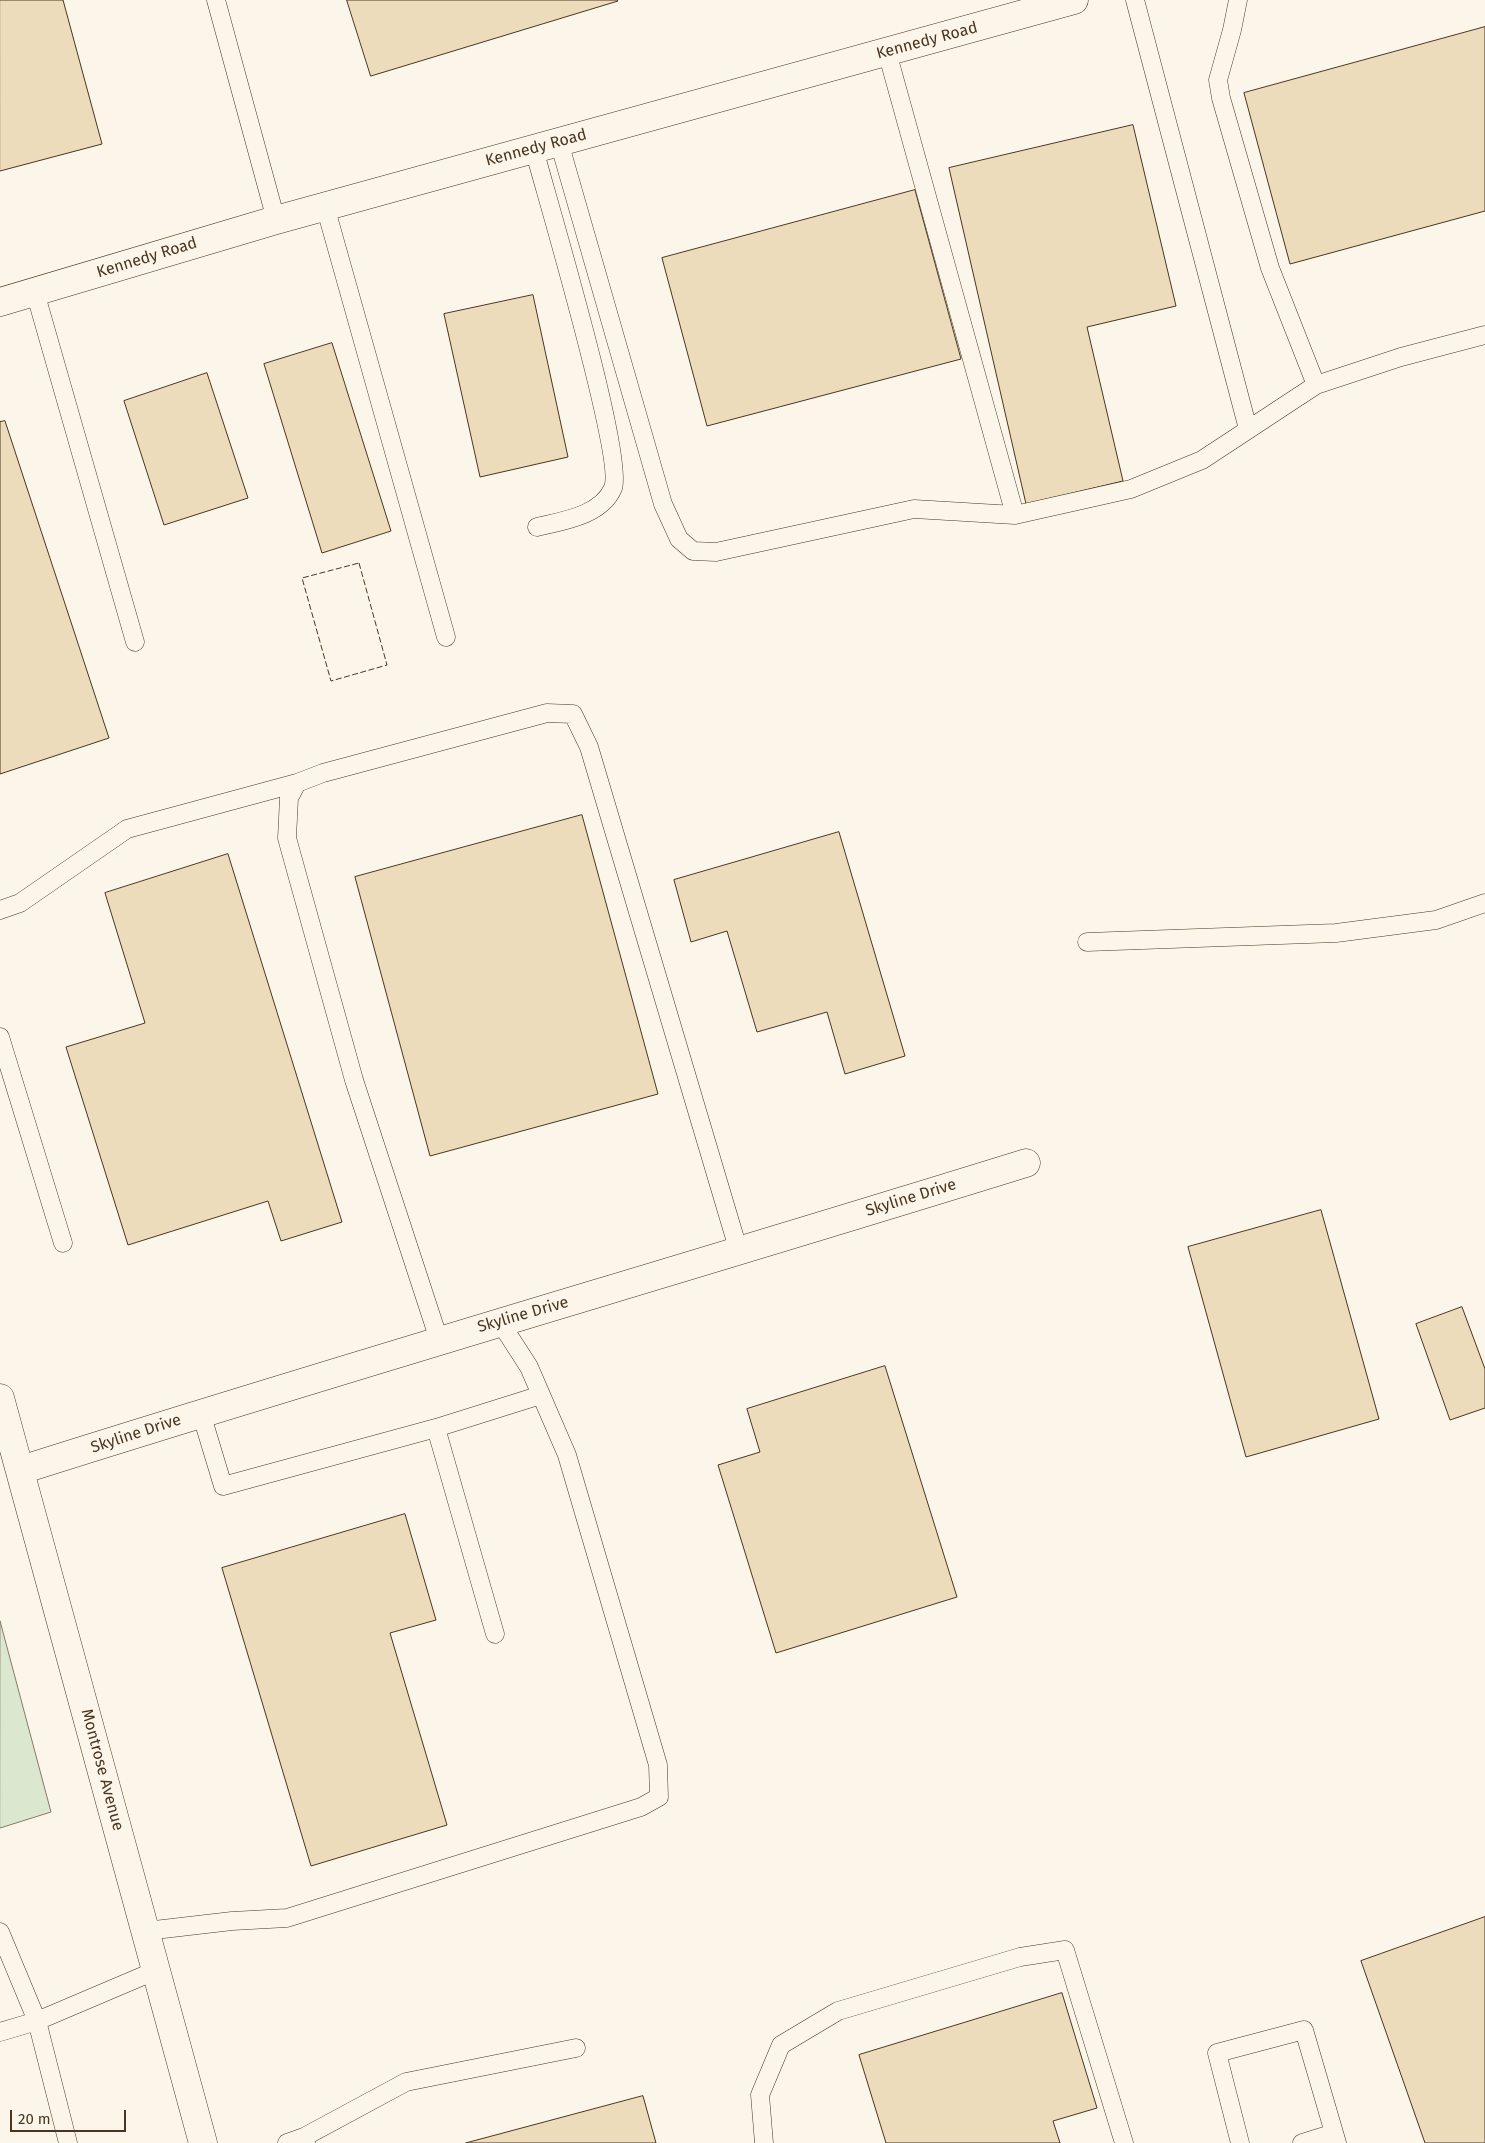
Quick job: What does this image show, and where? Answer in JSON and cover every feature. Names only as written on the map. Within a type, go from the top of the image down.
[{"type":"street","name":"Kennedy Road","points":[[0,302],[325,206],[1074,0]]},
{"type":"street","name":"Skyline Drive","points":[[21,1470],[439,1340],[739,1252],[1026,1163]]},
{"type":"street","name":"Montrose Avenue","points":[[0,1398],[203,2143]]},
{"type":"lane","points":[[216,0],[276,220]]},
{"type":"lane","points":[[1135,0],[1248,429]]},
{"type":"lane","points":[[1238,0],[1218,80],[1221,98],[1270,268],[1316,385]]},
{"type":"lane","points":[[887,52],[957,298],[1015,515]]},
{"type":"lane","points":[[547,145],[662,504],[679,539],[693,552],[716,552],[914,510],[1015,515],[1131,489],[1202,460],[1316,385],[1401,357],[1485,335]]},
{"type":"lane","points":[[538,527],[578,518],[600,503],[612,489],[615,472],[547,145]]},
{"type":"lane","points":[[325,206],[446,637]]},
{"type":"lane","points":[[35,292],[135,642]]},
{"type":"lane","points":[[0,910],[20,903],[127,829],[547,712],[573,714],[590,747],[739,1252]]},
{"type":"lane","points":[[297,783],[289,798],[287,838],[354,1080],[439,1340]]},
{"type":"lane","points":[[1087,942],[1336,933],[1436,920],[1485,903]]},
{"type":"lane","points":[[0,1037],[63,1243]]},
{"type":"lane","points":[[146,1931],[232,1920],[287,1918],[641,1807],[659,1797],[658,1765],[567,1455],[530,1367],[500,1322]]},
{"type":"lane","points":[[201,1413],[223,1486],[436,1428],[542,1396]]},
{"type":"lane","points":[[436,1428],[495,1634]]},
{"type":"lane","points":[[0,1932],[37,2021],[68,2143]]},
{"type":"lane","points":[[764,2143],[760,2095],[781,2045],[838,2011],[1020,1957],[1065,1950],[1124,2143]]},
{"type":"lane","points":[[0,2032],[37,2021],[157,1970]]},
{"type":"lane","points":[[1240,2143],[1217,2053],[1304,2030],[1336,2138],[1302,2143]]},
{"type":"lane","points":[[286,2143],[305,2140],[406,2082],[576,2048]]},
{"type":"green space","points":[[0,1621],[51,1812],[0,1828]]},
{"type":"building","points":[[0,0],[63,0],[102,144],[0,171]]},
{"type":"building","points":[[347,0],[617,0],[618,1],[371,76]]},
{"type":"building","points":[[1485,27],[1485,211],[1290,264],[1244,93]]},
{"type":"building","points":[[1133,125],[1176,306],[1087,327],[1123,481],[1026,504],[949,168]]},
{"type":"building","points":[[915,190],[961,359],[707,426],[662,258]]},
{"type":"building","points":[[533,295],[568,457],[480,477],[444,314]]},
{"type":"building","points":[[332,343],[391,531],[322,553],[264,364]]},
{"type":"building","points":[[207,373],[248,498],[164,525],[124,401]]},
{"type":"building","points":[[5,421],[109,738],[0,774],[0,422]]},
{"type":"building","points":[[582,815],[658,1094],[430,1156],[355,877]]},
{"type":"building","points":[[839,832],[905,1056],[845,1074],[827,1012],[757,1032],[727,931],[691,942],[674,880]]},
{"type":"building","points":[[228,854],[342,1222],[281,1241],[268,1201],[128,1245],[66,1047],[145,1023],[105,893]]},
{"type":"building","points":[[1321,1210],[1379,1419],[1246,1457],[1188,1247]]},
{"type":"building","points":[[1462,1307],[1485,1369],[1485,1408],[1450,1420],[1416,1324]]},
{"type":"building","points":[[885,1366],[957,1597],[776,1653],[718,1465],[760,1452],[747,1409]]},
{"type":"building","points":[[405,1514],[436,1620],[390,1633],[447,1825],[311,1866],[222,1568]]},
{"type":"building","points":[[1485,1917],[1485,2143],[1425,2143],[1361,1961]]},
{"type":"building","points":[[1062,1993],[1097,2108],[1053,2121],[1060,2143],[886,2143],[859,2055]]},
{"type":"building","points":[[643,2096],[656,2143],[466,2143]]},
{"type":"fence","points":[[359,563],[387,665],[331,681],[302,578],[359,563]]}]
